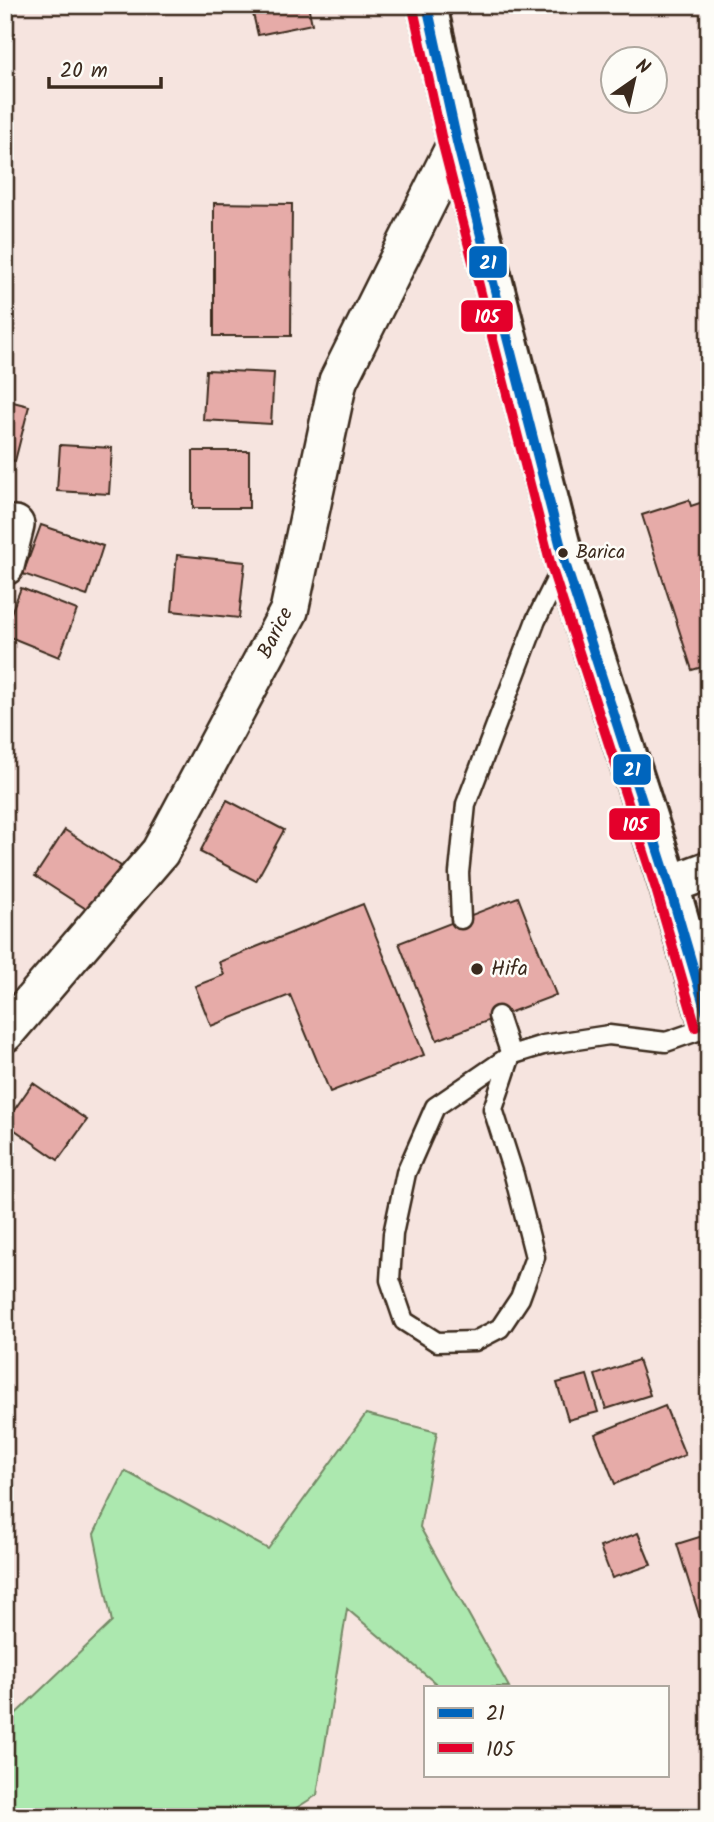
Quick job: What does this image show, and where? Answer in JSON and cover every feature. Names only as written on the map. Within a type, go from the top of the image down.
[{"type":"main road","points":[[427,5],[457,142],[565,563],[669,885],[709,1025]]},
{"type":"street","name":"Barice","points":[[5,1033],[160,852],[289,611],[338,381],[457,142]]},
{"type":"street","points":[[5,566],[15,525]]},
{"type":"street","points":[[669,885],[709,870]]},
{"type":"lane","points":[[461,919],[459,873],[466,804],[536,620],[565,563]]},
{"type":"lane","points":[[498,1016],[511,1055],[493,1109],[514,1175],[535,1257],[520,1298],[500,1328],[475,1340],[437,1342],[404,1321],[390,1280],[393,1234],[406,1173],[435,1107],[511,1055],[543,1045],[609,1035],[666,1042],[709,1025]]},
{"type":"green space","points":[[366,1414],[437,1432],[420,1527],[508,1686],[439,1686],[347,1609],[317,1795],[282,1817],[5,1817],[5,1724],[112,1622],[94,1534],[125,1471],[268,1549]]},
{"type":"building","points":[[251,5],[308,5],[312,24],[258,35]]},
{"type":"building","points":[[214,203],[292,204],[291,336],[214,336]]},
{"type":"building","points":[[206,370],[274,373],[271,424],[203,420]]},
{"type":"building","points":[[5,400],[29,406],[15,461],[5,459]]},
{"type":"building","points":[[60,445],[112,448],[109,494],[57,491]]},
{"type":"building","points":[[193,451],[249,451],[249,508],[193,508]]},
{"type":"building","points":[[689,500],[691,506],[709,500],[709,665],[692,670],[642,515]]},
{"type":"building","points":[[41,525],[103,546],[87,596],[23,574]]},
{"type":"building","points":[[177,555],[245,562],[239,618],[172,611]]},
{"type":"building","points":[[21,588],[77,610],[59,657],[5,635],[5,628]]},
{"type":"building","points":[[227,800],[284,830],[256,881],[200,852]]},
{"type":"building","points":[[65,830],[121,866],[91,912],[35,876]]},
{"type":"building","name":"Hifa","points":[[518,897],[556,995],[437,1040],[399,943]]},
{"type":"building","points":[[363,904],[424,1055],[330,1092],[290,995],[211,1026],[195,986],[224,975],[219,962]]},
{"type":"building","points":[[33,1083],[87,1120],[58,1160],[5,1123]]},
{"type":"building","points":[[638,1360],[650,1395],[606,1409],[595,1375]]},
{"type":"building","points":[[587,1375],[598,1412],[568,1420],[557,1383]]},
{"type":"building","points":[[665,1406],[685,1455],[615,1484],[595,1434]]},
{"type":"building","points":[[638,1533],[651,1565],[612,1578],[600,1547]]},
{"type":"building","points":[[709,1534],[709,1647],[677,1544]]},
{"type":"transit line","name":"21","points":[[427,5],[457,142],[565,563],[669,885],[709,1022]]},
{"type":"transit line","name":"105","points":[[413,8],[443,145],[551,566],[656,889],[696,1027]]},
{"type":"place","name":"Barica","points":[[563,553]]},
{"type":"place","name":"Hifa","points":[[477,969]]}]
